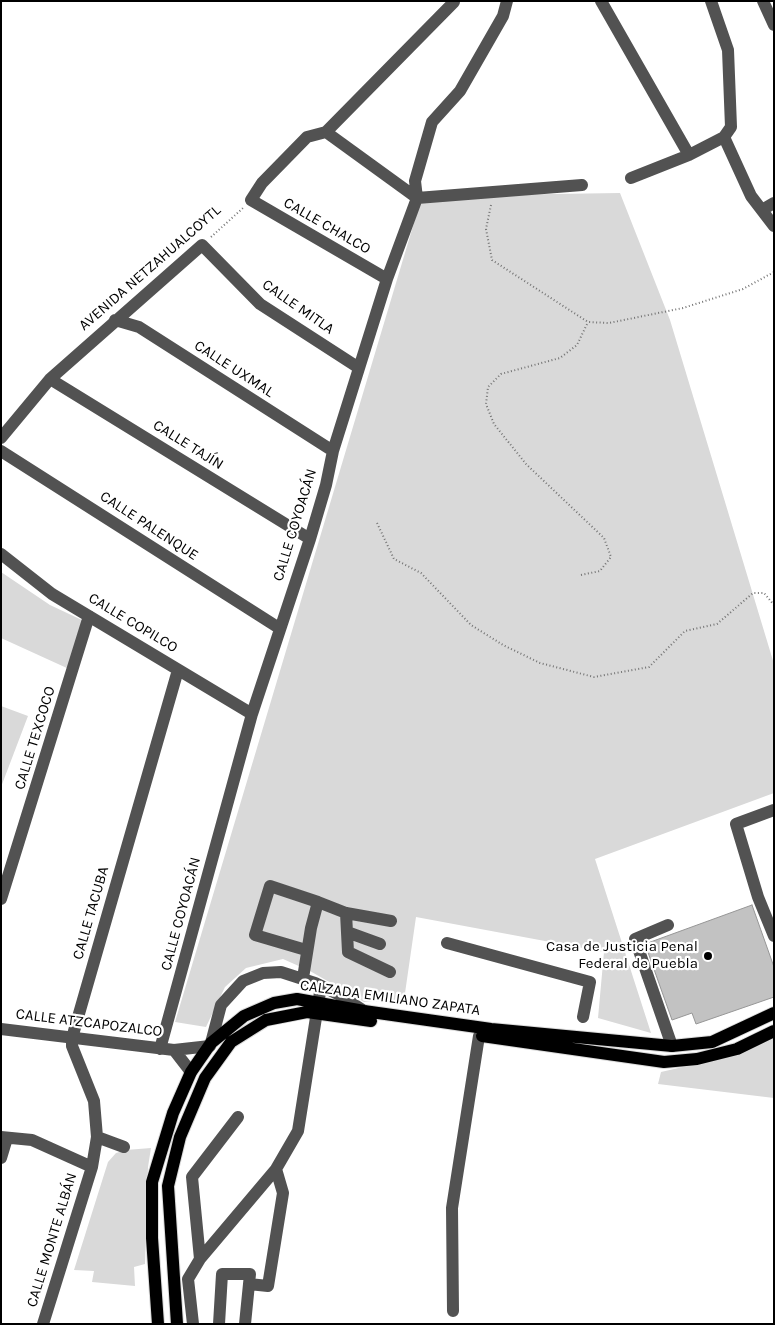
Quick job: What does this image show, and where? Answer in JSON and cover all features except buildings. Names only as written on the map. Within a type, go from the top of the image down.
[{"type":"main road","name":"CALZADA EMILIANO ZAPATA","points":[[158,1324],[152,1238],[152,1182],[173,1113],[191,1072],[210,1044],[244,1016],[274,1003],[297,999],[318,1008],[479,1036],[664,1062],[697,1059],[737,1049],[774,1031]]},
{"type":"main road","name":"CALZADA EMILIANO ZAPATA","points":[[177,1324],[168,1186],[180,1137],[205,1078],[231,1042],[266,1020],[318,1008],[364,1011],[491,1029],[672,1046],[712,1042],[774,1013]]},
{"type":"street","name":"CALLE COYOACÁN","points":[[160,1049],[252,714],[310,539],[326,485],[333,451],[387,279],[417,198],[415,181],[432,122],[460,91],[502,16],[507,1]]},
{"type":"street","points":[[601,1],[689,155]]},
{"type":"street","points":[[631,178],[689,155],[724,137],[732,127],[728,50],[711,1]]},
{"type":"street","points":[[763,1],[774,25]]},
{"type":"street","points":[[251,200],[262,183],[306,137],[326,132],[454,2]]},
{"type":"street","points":[[326,132],[417,198],[582,185]]},
{"type":"street","points":[[724,137],[751,196],[774,226]]},
{"type":"street","name":"CALLE CHALCO","points":[[251,200],[387,279]]},
{"type":"street","points":[[762,210],[774,203]]},
{"type":"street","name":"AVENIDA NETZAHUALCOYTL","points":[[1,438],[50,379],[202,245]]},
{"type":"street","name":"CALLE MITLA","points":[[202,245],[260,304],[359,368]]},
{"type":"street","name":"CALLE UXMAL","points":[[115,320],[139,327],[333,451]]},
{"type":"street","name":"CALLE TAJÍN","points":[[50,379],[310,539]]},
{"type":"street","name":"CALLE PALENQUE","points":[[1,451],[279,628]]},
{"type":"street","name":"CALLE COPILCO","points":[[1,554],[52,594],[252,714]]},
{"type":"street","name":"CALLE TEXCOCO","points":[[1,899],[89,616]]},
{"type":"street","name":"CALLE TACUBA","points":[[72,1038],[178,670]]},
{"type":"street","points":[[774,810],[736,824],[758,897],[774,936]]},
{"type":"street","points":[[306,950],[255,935],[270,886],[346,913],[391,921]]},
{"type":"street","points":[[302,978],[306,950],[318,902]]},
{"type":"street","points":[[346,913],[348,952],[390,972]]},
{"type":"street","points":[[668,925],[636,939],[672,1046]]},
{"type":"street","points":[[347,932],[380,944]]},
{"type":"street","points":[[448,943],[590,982],[583,1017]]},
{"type":"street","points":[[174,1050],[210,1044],[222,1005],[243,980],[256,974],[272,972],[302,978],[321,986],[364,1011]]},
{"type":"street","points":[[192,1324],[188,1279],[200,1259],[276,1169],[298,1131],[321,986]]},
{"type":"street","name":"CALLE ATZCAPOZALCO","points":[[1,1029],[174,1050],[191,1072]]},
{"type":"street","points":[[452,1311],[452,1208],[479,1036]]},
{"type":"street","points":[[1,1158],[4,1138],[32,1140],[92,1166],[97,1137],[94,1101],[72,1046],[72,1038]]},
{"type":"street","points":[[200,1259],[192,1177],[238,1118]]},
{"type":"street","points":[[97,1137],[124,1147]]},
{"type":"street","name":"CALLE MONTE ALBÁN","points":[[43,1324],[92,1166]]},
{"type":"street","points":[[250,1284],[268,1286],[283,1193],[276,1169]]},
{"type":"street","points":[[219,1324],[222,1274],[250,1274],[245,1324]]},
{"type":"path","points":[[490,192],[492,209],[486,229],[492,260],[588,322],[609,323],[683,308],[743,289],[774,272]]},
{"type":"path","name":"AVENIDA NETZAHUALCOYTL","points":[[202,245],[251,200]]},
{"type":"path","points":[[581,575],[600,571],[611,557],[604,538],[526,464],[494,424],[486,404],[488,387],[501,374],[560,358],[577,345],[588,322]]},
{"type":"path","points":[[377,523],[394,559],[421,572],[471,625],[503,645],[540,663],[594,677],[649,667],[685,631],[717,624],[753,593],[764,592],[774,605]]},
{"type":"shaded area","points":[[620,193],[670,320],[774,664],[774,793],[595,859],[651,1033],[598,1018],[604,952],[416,917],[404,1000],[364,1002],[310,971],[283,959],[246,968],[225,987],[206,1027],[175,1022],[422,196]]},
{"type":"shaded area","points":[[1,572],[50,605],[84,621],[69,669],[1,638]]},
{"type":"shaded area","points":[[1,706],[28,716],[1,787]]},
{"type":"shaded area","points":[[774,1038],[774,1098],[658,1084],[661,1072],[739,1054]]},
{"type":"shaded area","points":[[151,1148],[148,1167],[145,1264],[134,1267],[135,1286],[92,1282],[94,1271],[74,1270],[108,1162],[116,1153],[126,1150]]},
{"type":"place","name":"Casa de Justicia Penal Federal de Puebla","points":[[708,956]]}]
